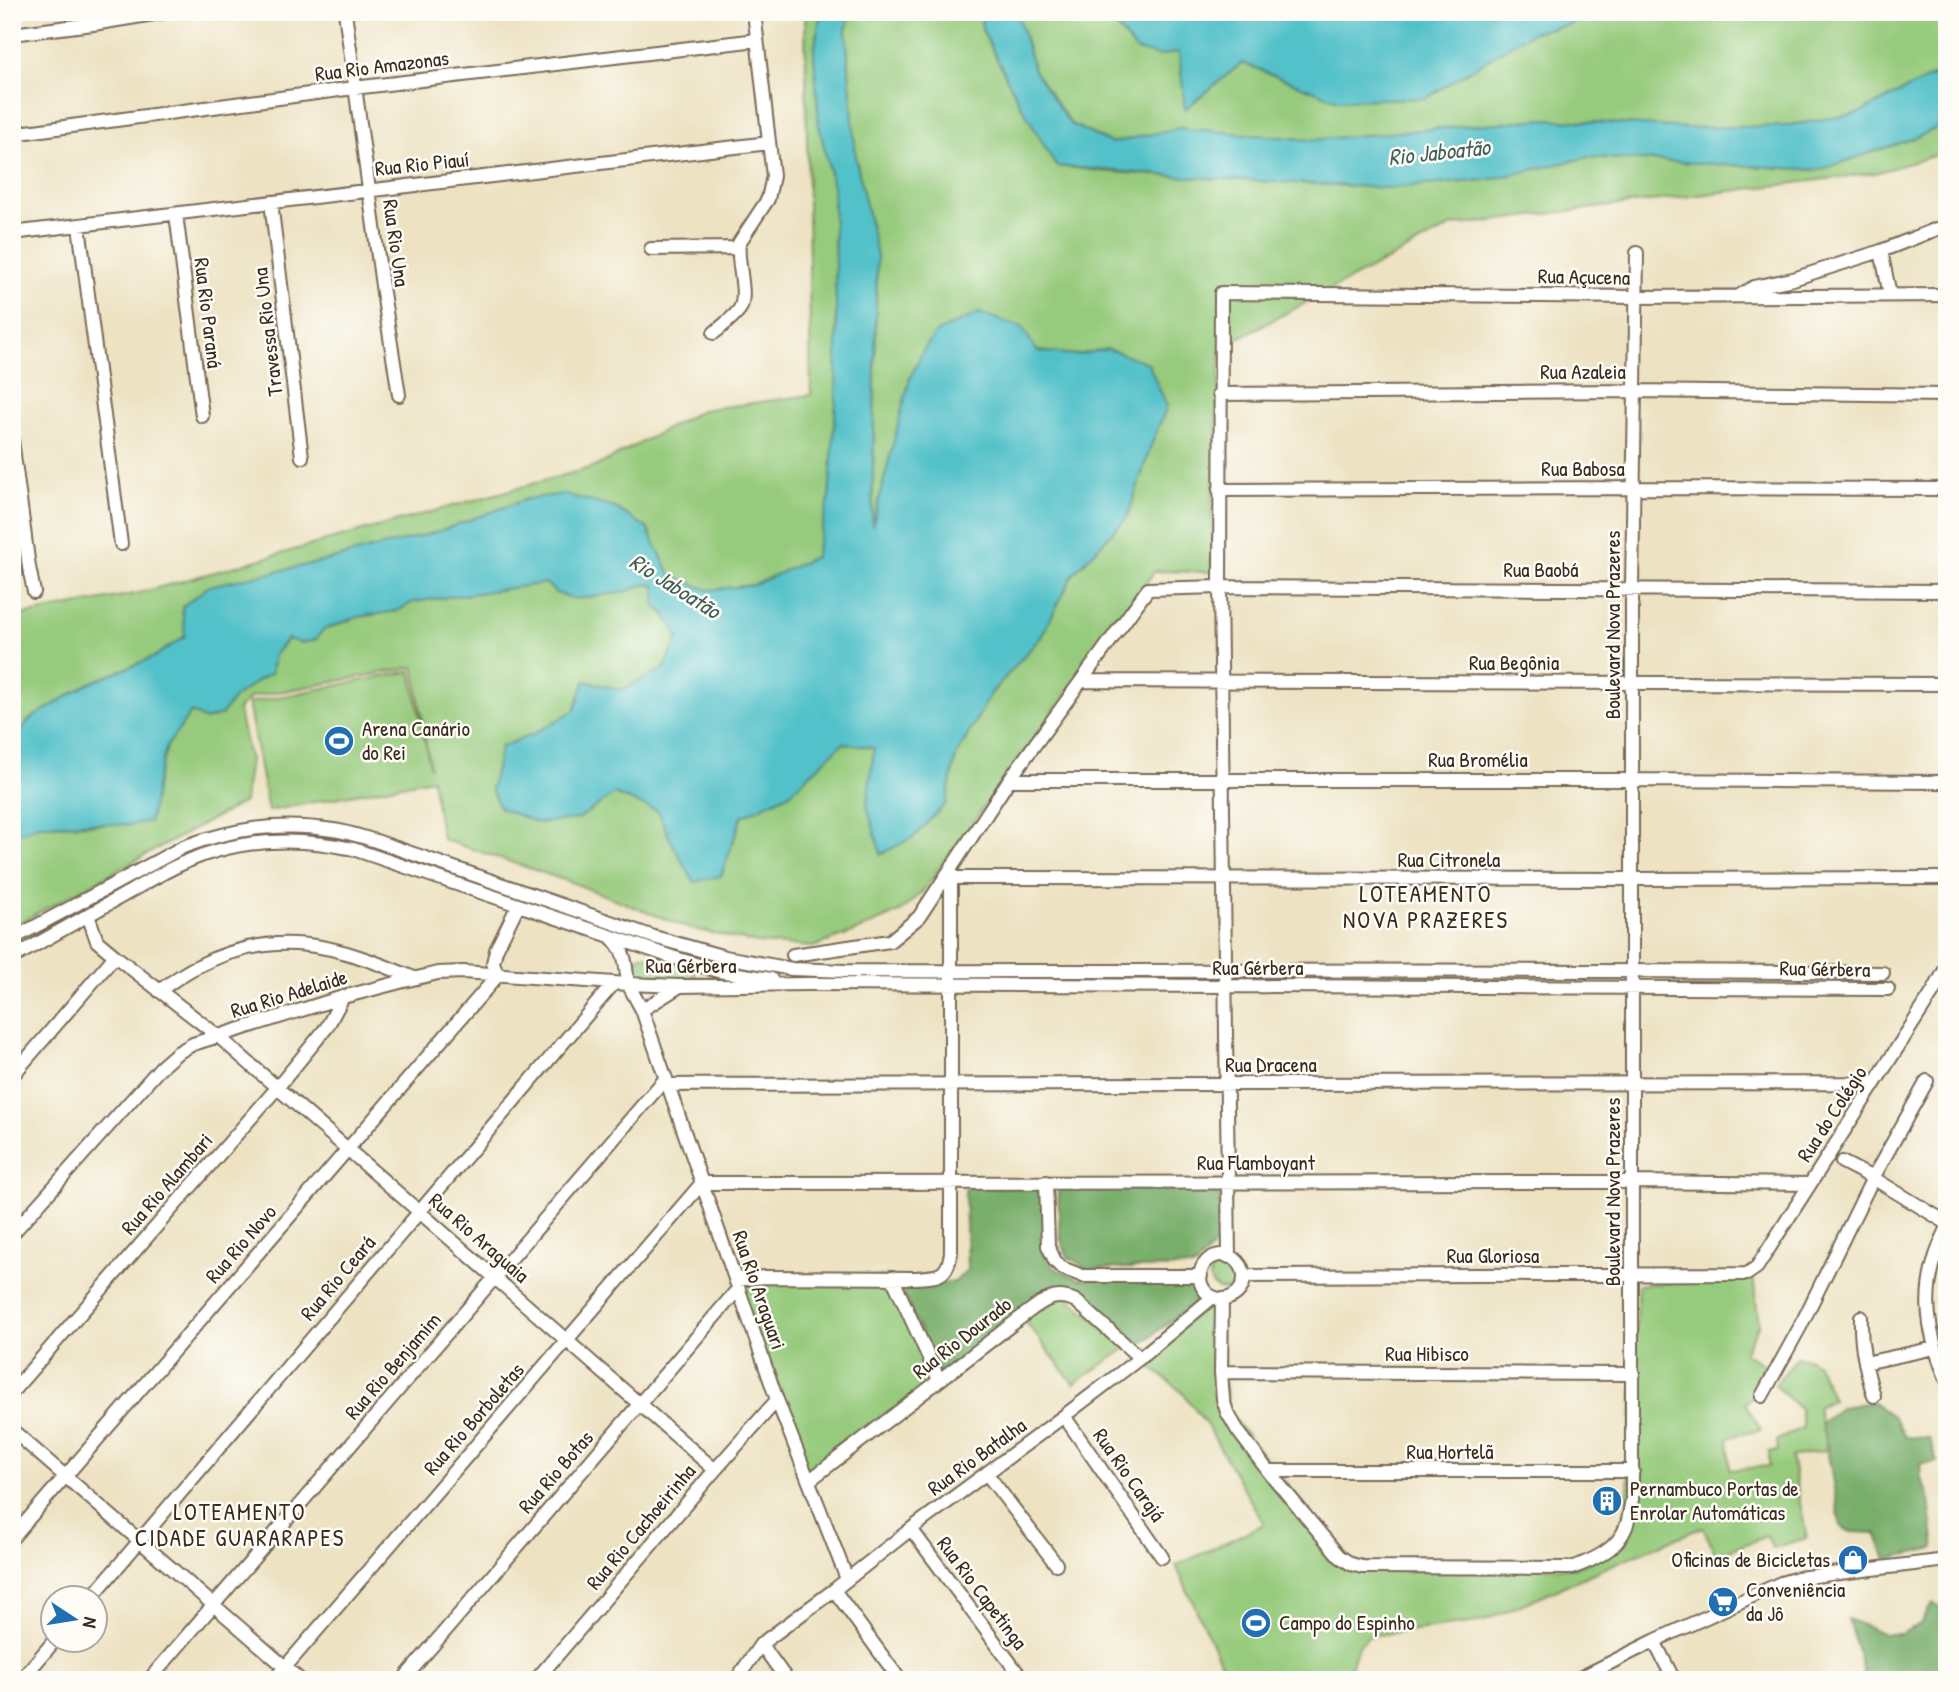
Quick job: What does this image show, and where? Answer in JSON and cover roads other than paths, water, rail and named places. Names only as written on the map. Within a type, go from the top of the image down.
[{"type":"street","points":[[12,34],[48,31],[166,12]]},
{"type":"street","name":"Rua Rio Una","points":[[345,12],[399,395]]},
{"type":"street","points":[[714,333],[739,311],[742,303],[738,248],[768,199],[773,176],[754,12]]},
{"type":"street","name":"Rua Rio Amazonas","points":[[12,134],[354,88],[757,40]]},
{"type":"street","name":"Rua Rio Piauí","points":[[12,233],[769,143]]},
{"type":"street","name":"Travessa Rio Una","points":[[271,202],[302,457]]},
{"type":"street","name":"Rua Rio Paraná","points":[[176,214],[202,416]]},
{"type":"street","points":[[1738,296],[1754,287],[1793,279],[1881,251],[1947,225]]},
{"type":"street","points":[[79,226],[121,544]]},
{"type":"street","points":[[651,249],[738,248]]},
{"type":"street","points":[[1881,251],[1890,295]]},
{"type":"street","name":"Boulevard Nova Prazeres","points":[[1217,1298],[1223,1399],[1227,1412],[1268,1471],[1339,1556],[1350,1564],[1362,1567],[1572,1568],[1594,1560],[1619,1540],[1626,1527],[1632,1499],[1633,1471],[1632,589],[1636,253]]},
{"type":"street","name":"Rua Açucena","points":[[1219,394],[1221,293],[1636,297],[1947,295]]},
{"type":"street","name":"Rua Azaleia","points":[[1219,394],[1635,391],[1947,395]]},
{"type":"street","points":[[1219,394],[1229,1257]]},
{"type":"street","points":[[12,440],[34,592]]},
{"type":"street","name":"Rua Babosa","points":[[1219,490],[1947,489]]},
{"type":"street","points":[[793,955],[890,941],[919,917],[951,873],[1009,780],[1149,589],[1220,587]]},
{"type":"street","name":"Rua Baobá","points":[[1220,587],[1947,591]]},
{"type":"street","name":"Rua Begônia","points":[[1081,681],[1947,684]]},
{"type":"street","name":"Rua Bromélia","points":[[1009,780],[1947,782]]},
{"type":"street","name":"Rua Gérbera","points":[[12,939],[183,847],[207,838],[257,827],[302,827],[336,830],[376,841],[654,937],[725,957],[792,969],[951,972],[1632,969],[1883,973]]},
{"type":"street","points":[[12,958],[174,867],[216,851],[259,842],[294,840],[353,849],[718,971],[809,985]]},
{"type":"street","points":[[737,1284],[765,1277],[938,1276],[949,1266],[952,1182],[951,873]]},
{"type":"street","name":"Rua Citronela","points":[[951,873],[1224,879],[1947,877]]},
{"type":"street","points":[[498,975],[493,963],[496,950],[518,905]]},
{"type":"street","name":"Rua Rio Araguaia","points":[[88,915],[97,941],[218,1036],[715,1470]]},
{"type":"street","points":[[611,937],[625,955],[628,984],[642,1010],[680,986]]},
{"type":"street","points":[[159,990],[194,967],[230,952],[260,945],[292,942],[324,946],[368,959],[414,978]]},
{"type":"street","points":[[12,1076],[115,956]]},
{"type":"street","name":"Rua do Colégio","points":[[1742,1275],[1751,1273],[1757,1267],[1947,966]]},
{"type":"street","name":"Rua Rio Adelaide","points":[[12,1234],[161,1067],[193,1044],[343,997],[438,973],[628,984]]},
{"type":"street","name":"Rua Rio Novo","points":[[12,1538],[498,975]]},
{"type":"street","name":"Rua Rio Ceará","points":[[103,1584],[614,983]]},
{"type":"street","name":"Rua Gérbera","points":[[628,984],[1888,989]]},
{"type":"street","name":"Rua Rio Alambari","points":[[12,1392],[277,1088],[327,1027],[343,997]]},
{"type":"street","name":"Rua Rio Araguari","points":[[642,1010],[777,1400],[847,1579]]},
{"type":"street","name":"Rua Dracena","points":[[667,1081],[1632,1086],[1875,1083]]},
{"type":"street","name":"Rua Rio Benjamim","points":[[149,1680],[667,1081]]},
{"type":"street","points":[[1762,1395],[1800,1327],[1873,1178],[1927,1081]]},
{"type":"street","points":[[1842,1162],[1947,1223]]},
{"type":"street","points":[[1046,1182],[1048,1245],[1055,1261],[1062,1268],[1083,1276],[1201,1276]]},
{"type":"street","name":"Rua Flamboyant","points":[[702,1183],[1810,1184]]},
{"type":"street","name":"Rua Rio Borboletas","points":[[275,1680],[702,1183]]},
{"type":"street","points":[[1947,1229],[1929,1284],[1928,1323],[1934,1348],[1947,1380]]},
{"type":"street","points":[[1224,1255],[1229,1257],[1240,1264],[1243,1283],[1235,1295],[1217,1298],[1204,1288],[1201,1276],[1205,1265],[1213,1258],[1224,1255]]},
{"type":"street","name":"Rua Gloriosa","points":[[1244,1276],[1742,1275]]},
{"type":"street","points":[[892,1278],[939,1380]]},
{"type":"street","name":"Rua Rio Botas","points":[[404,1680],[639,1404],[737,1284]]},
{"type":"street","name":"Rua Rio Dourado","points":[[810,1480],[1038,1304],[1057,1296],[1066,1296],[1076,1301],[1140,1358]]},
{"type":"street","name":"Rua Rio Batalha","points":[[736,1680],[761,1644],[1217,1298]]},
{"type":"street","points":[[1861,1317],[1865,1363],[1874,1396]]},
{"type":"street","points":[[1865,1363],[1934,1348]]},
{"type":"street","name":"Rua Hibisco","points":[[1221,1372],[1633,1374]]},
{"type":"street","name":"Rua Rio Cachoeirinha","points":[[536,1680],[777,1400]]},
{"type":"street","name":"Rua Rio Carajá","points":[[1064,1416],[1162,1557]]},
{"type":"street","points":[[12,1430],[300,1680]]},
{"type":"street","name":"Rua Hortelã","points":[[1268,1471],[1633,1471]]},
{"type":"street","points":[[987,1474],[1056,1564]]},
{"type":"street","name":"Rua Rio Capetinga","points":[[911,1530],[1023,1680]]},
{"type":"street","points":[[1584,1678],[1654,1641],[1781,1583],[1798,1578],[1947,1560]]},
{"type":"street","points":[[834,1590],[900,1680]]},
{"type":"street","points":[[1654,1641],[1674,1680]]},
{"type":"street","points":[[761,1644],[787,1680]]},
{"type":"street","points":[[21,1680],[43,1654]]},
{"type":"water","name":"Rio Jaboatão","points":[[821,12],[851,12],[846,30],[856,159],[877,256],[872,527],[910,378],[924,349],[937,332],[979,313],[1022,327],[1037,351],[1077,355],[1108,349],[1148,363],[1167,406],[1128,516],[1073,574],[1041,637],[991,693],[956,756],[946,803],[914,837],[881,854],[867,806],[874,748],[843,743],[790,793],[742,816],[721,876],[694,882],[658,811],[614,794],[578,819],[538,823],[500,808],[491,789],[501,747],[533,734],[575,710],[585,681],[622,690],[665,668],[679,637],[664,612],[655,607],[656,586],[645,584],[624,592],[576,599],[556,593],[546,583],[413,602],[397,611],[357,617],[323,630],[315,640],[301,643],[287,639],[274,655],[271,673],[234,698],[221,715],[205,720],[191,712],[167,746],[158,776],[150,821],[132,825],[38,825],[12,836],[12,742],[30,719],[88,684],[154,657],[185,636],[182,607],[209,586],[321,562],[437,532],[527,499],[564,494],[615,508],[647,528],[671,576],[708,590],[754,585],[815,557],[829,499],[837,346],[833,186],[819,125],[814,51]]},
{"type":"water","name":"Rio Jaboatão","points":[[981,12],[1017,12],[1034,70],[1070,124],[1111,143],[1179,128],[1311,140],[1543,119],[1688,128],[1784,126],[1857,114],[1947,69],[1947,123],[1915,138],[1819,170],[1589,157],[1487,180],[1390,188],[1187,177],[1056,166],[982,29]]},
{"type":"water","points":[[1112,12],[1583,12],[1571,24],[1533,32],[1426,98],[1338,100],[1242,63],[1185,109],[1179,52],[1159,56],[1136,50],[1113,23]]},
{"type":"place","name":"Arena Canário do Rei","points":[[339,741]]},
{"type":"place","name":"Pernambuco Portas de Enrolar Automáticas","points":[[1607,1501]]},
{"type":"place","name":"Oficinas de Bicicletas","points":[[1853,1560]]},
{"type":"place","name":"Conveniência da Jô","points":[[1723,1602]]},
{"type":"place","name":"Campo do Espinho","points":[[1256,1623]]},
{"type":"district","name":"LOTEAMENTO NOVA PRAZERES","points":[[1426,907]]},
{"type":"district","name":"LOTEAMENTO CIDADE GUARARAPES","points":[[240,1525]]}]
